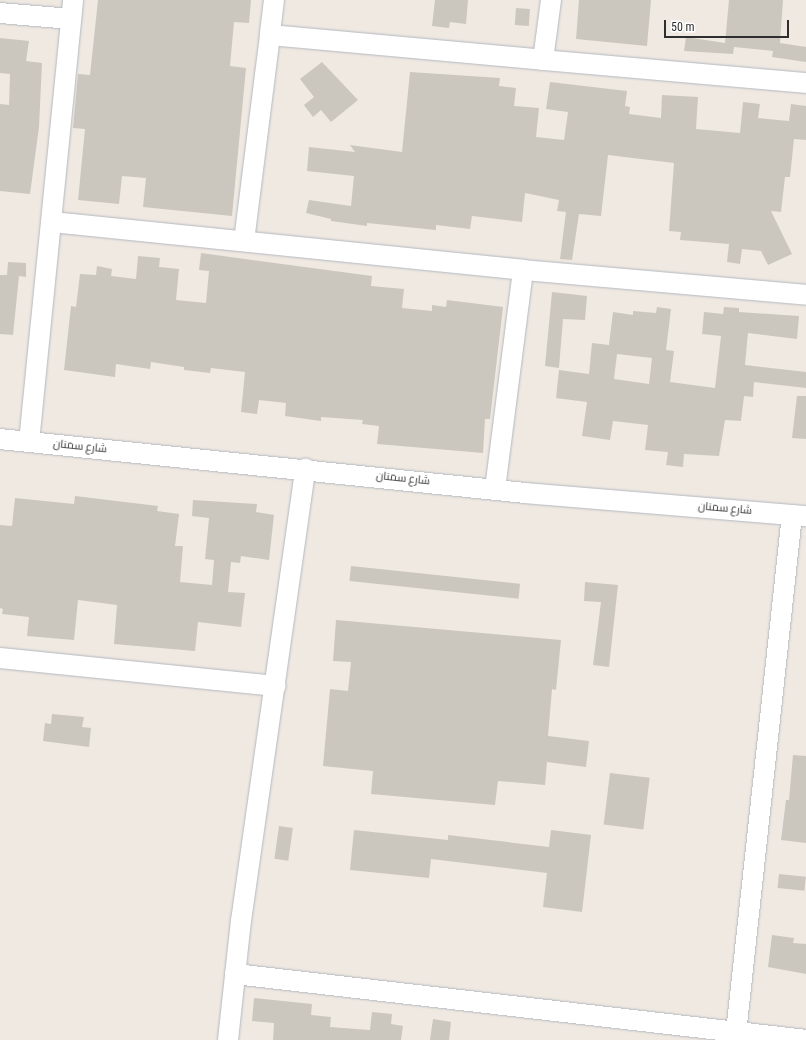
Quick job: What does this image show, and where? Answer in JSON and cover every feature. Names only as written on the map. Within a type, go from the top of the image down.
[{"type":"street","points":[[244,242],[274,0]]},
{"type":"street","points":[[543,60],[551,0]]},
{"type":"street","points":[[0,13],[72,10],[29,442]]},
{"type":"street","points":[[270,35],[806,83]]},
{"type":"street","points":[[52,222],[523,270],[806,295]]},
{"type":"street","points":[[495,489],[523,270]]},
{"type":"street","name":"شارع سمنان","points":[[0,439],[495,489],[799,515]]},
{"type":"street","points":[[228,1040],[235,974],[305,469]]},
{"type":"street","points":[[736,1032],[799,515]]},
{"type":"street","points":[[0,658],[276,686]]},
{"type":"street","points":[[235,974],[654,1032],[736,1032],[806,1040]]},
{"type":"building","points":[[98,0],[251,0],[249,23],[234,22],[230,66],[246,68],[232,216],[143,207],[146,178],[122,176],[119,204],[78,200],[85,129],[73,128],[78,74],[90,75]]},
{"type":"building","points":[[435,0],[468,0],[466,24],[450,22],[449,28],[432,26]]},
{"type":"building","points":[[579,0],[651,0],[647,46],[576,39]]},
{"type":"building","points":[[729,0],[783,0],[780,43],[806,47],[806,62],[772,57],[773,51],[734,47],[733,54],[684,51],[686,37],[725,43]]},
{"type":"building","points":[[516,8],[530,9],[529,26],[515,25]]},
{"type":"building","points":[[0,38],[29,41],[26,61],[42,63],[39,127],[30,194],[0,191],[0,104],[9,105],[10,74],[0,73]]},
{"type":"building","points":[[322,62],[358,100],[331,122],[321,110],[313,117],[304,105],[314,97],[300,79]]},
{"type":"building","points":[[410,72],[500,78],[499,86],[516,88],[514,106],[539,108],[536,137],[564,140],[568,112],[546,109],[550,82],[627,91],[625,106],[630,107],[629,114],[661,118],[662,95],[698,97],[696,129],[740,133],[743,102],[760,104],[758,118],[789,121],[791,104],[806,106],[806,140],[794,139],[790,177],[785,177],[781,212],[771,211],[792,254],[768,265],[761,251],[742,249],[740,264],[727,262],[729,244],[680,240],[681,232],[669,231],[674,163],[608,155],[601,216],[579,214],[572,260],[560,259],[566,212],[557,211],[559,200],[525,193],[522,222],[472,216],[470,229],[436,225],[436,230],[367,223],[367,226],[331,221],[331,219],[306,213],[309,200],[351,206],[354,176],[307,171],[309,147],[355,152],[350,145],[402,152]]},
{"type":"building","points":[[201,253],[372,276],[371,286],[404,289],[402,308],[432,311],[432,305],[446,307],[447,300],[503,307],[490,419],[485,419],[483,453],[377,444],[379,426],[362,424],[363,420],[321,417],[321,421],[285,416],[286,403],[259,400],[257,414],[241,412],[245,372],[211,368],[210,373],[184,370],[184,367],[151,362],[150,369],[116,364],[115,377],[64,370],[71,306],[76,307],[80,274],[96,275],[97,266],[112,269],[111,276],[136,279],[138,256],[160,258],[159,267],[179,269],[176,300],[206,303],[209,271],[199,270]]},
{"type":"building","points":[[8,262],[26,263],[26,277],[19,276],[13,335],[0,334],[0,275],[7,275]]},
{"type":"building","points":[[552,292],[587,296],[585,320],[563,319],[559,368],[545,366]]},
{"type":"building","points":[[657,307],[671,309],[666,350],[674,351],[670,382],[715,388],[721,336],[702,334],[704,312],[723,314],[724,307],[739,308],[739,312],[799,316],[797,339],[748,333],[745,365],[806,372],[806,388],[754,382],[753,397],[744,396],[741,421],[725,420],[719,456],[684,454],[683,467],[666,465],[668,452],[645,450],[648,425],[613,421],[610,440],[582,436],[587,402],[556,398],[559,370],[589,374],[592,343],[609,345],[613,312],[633,315],[633,311],[656,313]],"holes":[[[617,354],[652,358],[649,384],[614,379]]]},
{"type":"building","points":[[797,396],[806,396],[806,439],[792,438]]},
{"type":"building","points":[[75,496],[158,506],[157,511],[179,514],[175,546],[183,546],[180,582],[212,585],[214,560],[205,559],[209,518],[192,516],[193,500],[257,504],[256,512],[274,515],[269,560],[241,556],[240,563],[231,562],[228,592],[245,593],[241,627],[198,622],[195,651],[114,644],[117,605],[78,600],[74,640],[27,636],[29,617],[2,614],[3,609],[0,608],[0,525],[12,526],[15,498],[74,504]]},
{"type":"building","points":[[351,566],[520,584],[519,599],[349,581]]},
{"type":"building","points":[[585,582],[618,585],[609,667],[593,665],[601,602],[584,601]]},
{"type":"building","points":[[336,620],[561,640],[556,690],[552,689],[548,736],[589,741],[586,767],[547,762],[545,785],[498,781],[495,805],[371,794],[373,771],[323,766],[330,689],[348,691],[351,662],[333,661]]},
{"type":"building","points":[[52,714],[84,717],[82,727],[91,728],[89,747],[43,741],[45,723],[51,724]]},
{"type":"building","points":[[793,755],[806,756],[806,843],[781,840],[786,800],[789,800]]},
{"type":"building","points":[[610,773],[650,778],[643,829],[604,825]]},
{"type":"building","points":[[279,826],[293,828],[288,861],[274,859]]},
{"type":"building","points":[[354,830],[448,840],[448,835],[549,847],[551,830],[591,835],[582,912],[543,907],[547,873],[431,859],[429,878],[350,870]]},
{"type":"building","points":[[779,874],[806,877],[804,891],[778,888]]},
{"type":"building","points":[[772,935],[794,938],[793,943],[806,944],[806,974],[768,967]]},
{"type":"building","points":[[254,998],[312,1004],[311,1015],[331,1017],[330,1027],[370,1030],[372,1012],[392,1014],[391,1024],[403,1026],[401,1040],[273,1040],[274,1023],[252,1021]]},
{"type":"building","points":[[433,1019],[451,1022],[449,1040],[430,1040]]}]
